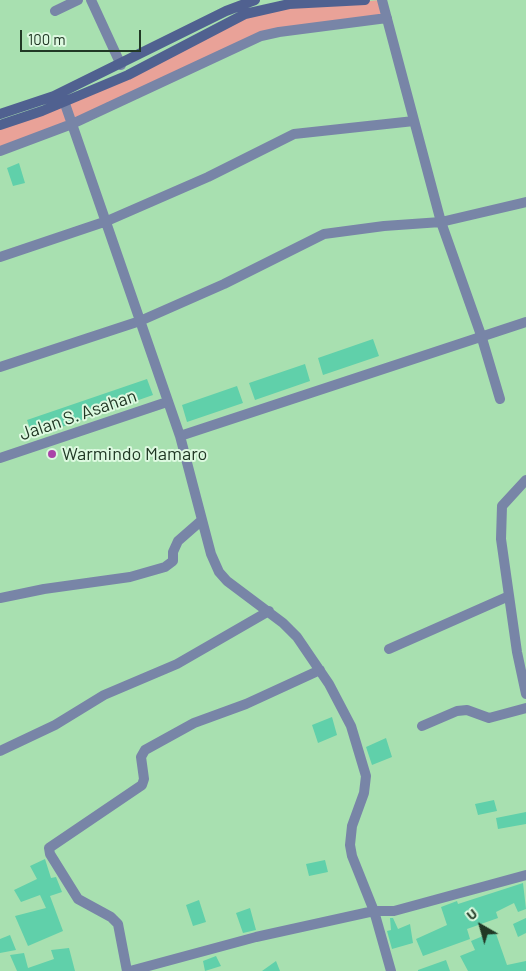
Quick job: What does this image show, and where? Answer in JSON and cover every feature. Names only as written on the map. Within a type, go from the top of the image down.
[{"type":"main road","points":[[0,114],[54,96],[226,11],[255,0]]},
{"type":"main road","points":[[0,125],[64,102],[128,74],[245,14],[289,4],[365,0]]},
{"type":"street","points":[[55,11],[78,0]]},
{"type":"street","points":[[91,0],[120,65]]},
{"type":"street","points":[[382,0],[441,222],[481,335],[500,399]]},
{"type":"street","points":[[0,151],[72,124],[261,36],[387,18]]},
{"type":"street","points":[[64,102],[107,221],[180,436],[202,520],[219,572],[227,581],[269,611],[297,637],[320,670],[351,726],[366,776],[364,793],[352,826],[350,845],[352,856],[374,911],[391,971]]},
{"type":"street","points":[[0,257],[107,221],[208,177],[294,134],[414,122]]},
{"type":"street","points":[[0,367],[140,321],[224,284],[324,234],[384,226],[441,222],[526,202]]},
{"type":"street","points":[[180,436],[481,335],[526,322]]},
{"type":"street","name":"Jalan S. Asahan","points":[[0,458],[167,402]]},
{"type":"street","points":[[526,480],[502,506],[501,539],[526,694]]},
{"type":"street","points":[[0,598],[44,589],[130,577],[165,567],[173,561],[173,552],[178,541],[202,520]]},
{"type":"street","points":[[388,649],[509,596]]},
{"type":"street","points":[[0,750],[55,725],[104,695],[177,664],[269,611]]},
{"type":"street","points":[[320,670],[246,704],[194,723],[145,750],[141,757],[144,779],[142,785],[49,848],[50,854],[78,899],[111,917],[118,924],[128,971],[256,938],[374,911],[394,911],[526,875]]},
{"type":"street","points":[[422,726],[457,711],[467,710],[489,718],[526,708]]},
{"type":"shaded area","points":[[381,0],[386,18],[279,31],[72,124],[65,102],[258,11]]},
{"type":"shaded area","points":[[64,102],[71,124],[0,150],[0,126]]},
{"type":"building","points":[[19,163],[25,183],[13,186],[7,168]]},
{"type":"building","points":[[373,339],[379,356],[323,375],[318,358]]},
{"type":"building","points":[[305,364],[310,381],[255,400],[249,383]]},
{"type":"building","points":[[147,379],[153,395],[33,437],[27,420]]},
{"type":"building","points":[[237,386],[243,403],[187,422],[182,405]]},
{"type":"building","points":[[332,717],[337,735],[318,743],[312,725]]},
{"type":"building","points":[[386,738],[392,757],[372,765],[366,747]]},
{"type":"building","points":[[494,800],[497,811],[478,815],[475,804]]},
{"type":"building","points":[[526,812],[526,824],[498,829],[496,818]]},
{"type":"building","points":[[45,859],[51,878],[56,877],[62,892],[50,896],[63,931],[28,946],[15,916],[46,908],[40,895],[21,902],[14,890],[37,879],[30,866]]},
{"type":"building","points":[[325,860],[328,872],[309,876],[306,864]]},
{"type":"building","points":[[523,883],[526,909],[518,912],[514,903],[496,912],[498,918],[467,929],[470,939],[423,956],[416,939],[447,925],[441,907],[457,901],[458,904]]},
{"type":"building","points":[[199,900],[206,922],[193,926],[186,905]]},
{"type":"building","points":[[250,908],[256,930],[243,933],[236,913]]},
{"type":"building","points":[[390,918],[393,918],[398,929],[410,924],[413,943],[392,949],[387,931],[391,930]]},
{"type":"building","points":[[526,918],[526,933],[518,937],[513,924]]},
{"type":"building","points":[[495,931],[507,965],[526,961],[526,971],[468,971],[460,956],[475,950],[471,941]]},
{"type":"building","points":[[10,935],[16,950],[0,953],[0,939]]},
{"type":"building","points":[[69,948],[75,971],[17,971],[10,955],[24,953],[28,968],[54,959],[51,950]]},
{"type":"building","points":[[216,956],[221,966],[205,971],[203,961]]},
{"type":"building","points":[[446,960],[450,971],[418,971],[418,970]]},
{"type":"building","points":[[276,961],[280,971],[262,971]]},
{"type":"place","name":"Warmindo Mamaro","points":[[52,454]]}]
